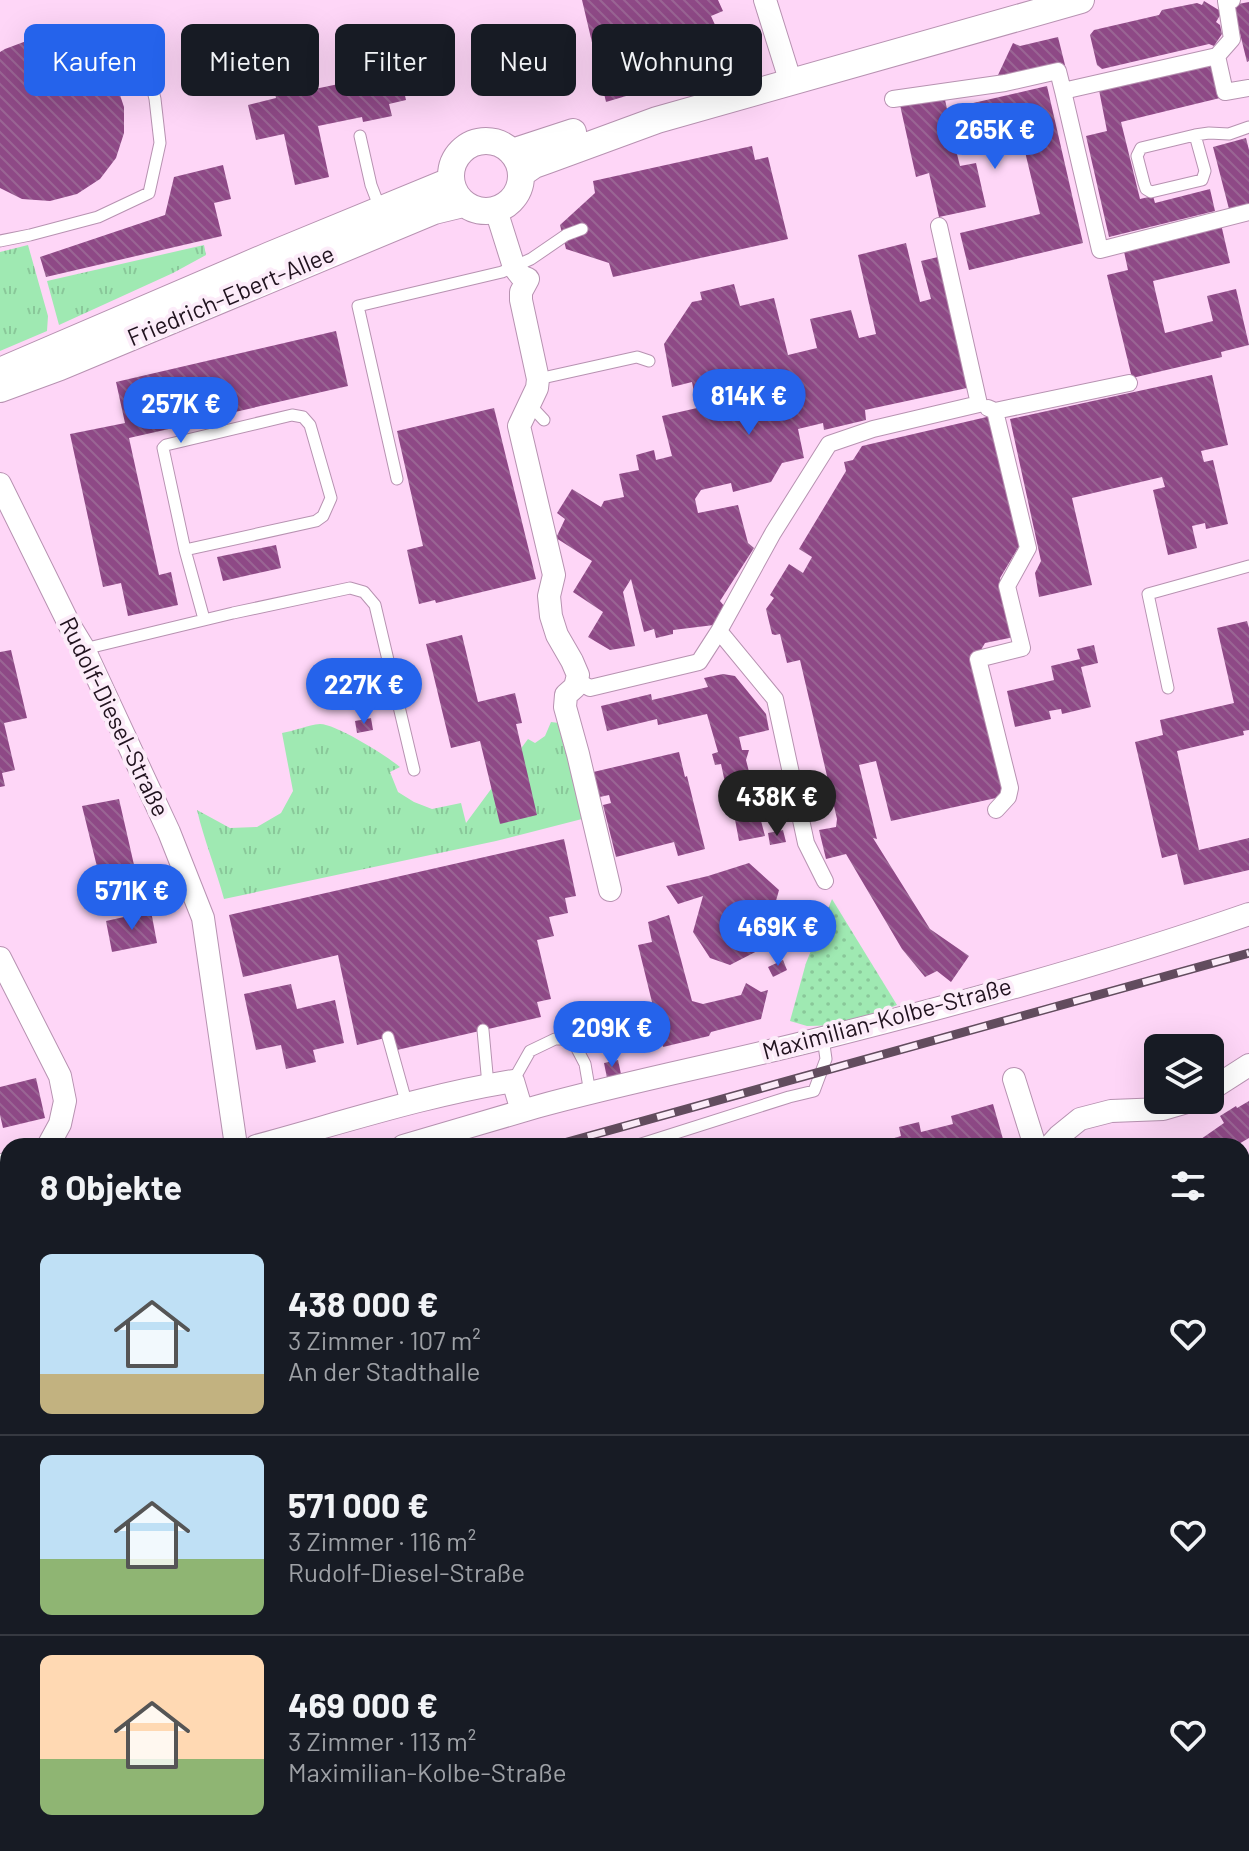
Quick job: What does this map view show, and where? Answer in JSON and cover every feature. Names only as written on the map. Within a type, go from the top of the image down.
[{"type":"street","points":[[765,0],[789,75]]},
{"type":"street","points":[[516,163],[534,165],[789,75],[1019,0]]},
{"type":"street","points":[[789,75],[1081,0]]},
{"type":"street","points":[[1063,91],[1217,56],[1232,39],[1226,1],[1232,0]]},
{"type":"street","points":[[1217,56],[1225,92],[1249,88]]},
{"type":"street","points":[[893,99],[1005,83],[1058,71],[1100,250],[1249,212]]},
{"type":"street","points":[[457,192],[451,167],[458,154],[469,145],[478,141],[497,142],[516,163],[519,192],[506,206],[496,210],[514,267],[528,279],[521,292],[521,300],[538,379],[536,411],[519,426],[554,575],[549,596],[551,616],[557,635],[578,675],[575,687],[566,695],[565,707],[610,890]]},
{"type":"street","name":"Friedrich-Ebert-Allee","points":[[0,371],[384,220],[434,211],[457,192],[479,212],[496,210]]},
{"type":"street","name":"Friedrich-Ebert-Allee","points":[[0,389],[75,362],[384,220]]},
{"type":"street","points":[[939,226],[1028,548],[1007,586],[1022,648],[978,659],[1010,788],[1008,797],[996,810]]},
{"type":"street","points":[[577,681],[590,688],[699,662],[773,533],[829,444],[873,429],[1129,383]]},
{"type":"street","name":"Rudolf-Diesel-Straße","points":[[0,484],[84,649],[169,832],[203,918],[235,1138]]},
{"type":"street","points":[[719,631],[775,699],[806,843],[825,881]]},
{"type":"street","name":"Maximilian-Kolbe-Straße","points":[[430,1138],[590,1093],[823,1038],[1088,965],[1249,914]]},
{"type":"street","points":[[0,958],[60,1076],[65,1101],[60,1124],[52,1138]]},
{"type":"street","points":[[1224,1081],[1249,1065]]},
{"type":"street","points":[[1014,1079],[1032,1138]]},
{"type":"street","points":[[316,1138],[407,1105],[513,1081],[522,1111]]},
{"type":"street","points":[[1057,1138],[1080,1119],[1111,1111],[1144,1110]]},
{"type":"lane","points":[[0,241],[98,217],[149,193],[160,143],[154,96]]},
{"type":"lane","points":[[1195,135],[1205,171],[1202,180],[1151,192],[1146,189],[1138,151],[1195,135],[1229,134],[1249,127]]},
{"type":"lane","points":[[360,136],[371,185],[384,220]]},
{"type":"lane","points":[[397,479],[358,306],[502,272],[582,229]]},
{"type":"lane","points":[[538,379],[637,357],[649,361]]},
{"type":"lane","points":[[185,550],[316,521],[323,516],[331,498],[310,425],[303,417],[292,415],[163,448],[185,550],[204,619]]},
{"type":"lane","points":[[1168,688],[1148,594],[1249,566]]},
{"type":"lane","points":[[84,649],[204,619],[350,588],[364,592],[375,605],[414,770]]},
{"type":"lane","points":[[483,1030],[488,1085]]},
{"type":"lane","points":[[388,1037],[407,1105]]},
{"type":"lane","points":[[660,1138],[814,1091],[826,1059],[823,1038]]},
{"type":"lane","points":[[513,1081],[530,1051],[555,1039],[572,1039],[585,1064],[590,1093]]},
{"type":"green space","points":[[28,245],[48,316],[47,331],[0,351],[0,252]]},
{"type":"green space","points":[[204,245],[206,255],[59,325],[47,281]]},
{"type":"green space","points":[[551,722],[567,724],[582,819],[496,841],[224,899],[197,810],[230,828],[257,827],[281,813],[293,791],[282,733],[320,724],[349,735],[400,767],[390,772],[398,792],[432,809],[461,803],[466,823],[528,739],[535,743],[545,736]]},
{"type":"green space","points":[[832,899],[897,1005],[848,1025],[807,1026],[790,1021],[806,963]]},
{"type":"building","points":[[582,0],[718,0],[723,11],[711,16],[715,24],[592,24],[592,42]]},
{"type":"building","points":[[1204,1],[1222,12],[1216,22],[1222,34],[1214,46],[1209,44],[1102,69],[1097,65],[1090,35],[1094,30],[1159,15],[1162,10],[1197,3],[1202,5]]},
{"type":"building","points":[[1249,2],[1249,61],[1247,62],[1233,5]]},
{"type":"building","points":[[1058,37],[1065,65],[1006,79],[998,75],[1013,43],[1020,46]]},
{"type":"building","points":[[24,42],[24,96],[120,96],[124,107],[124,133],[116,158],[100,179],[77,194],[50,201],[22,199],[0,188],[0,52]]},
{"type":"building","points":[[1211,63],[1220,98],[1121,122],[1140,199],[1153,196],[1155,203],[1210,189],[1215,211],[1109,237],[1086,136],[1107,131],[1099,90]]},
{"type":"building","points":[[335,85],[335,96],[405,96],[406,100],[389,104],[392,116],[363,122],[362,117],[318,126],[329,177],[295,185],[284,134],[256,140],[248,105],[276,96],[319,96],[319,88]]},
{"type":"building","points":[[1047,86],[1083,243],[969,270],[960,233],[1040,214],[1020,131],[955,146],[960,166],[976,163],[986,207],[939,217],[929,173],[916,177],[900,105],[944,95],[947,109]]},
{"type":"building","points":[[605,96],[626,96],[606,102]]},
{"type":"building","points":[[1246,138],[1249,150],[1249,204],[1229,209],[1213,147]]},
{"type":"building","points":[[752,146],[755,160],[768,157],[788,239],[613,277],[609,263],[566,249],[560,225],[595,193],[593,181]]},
{"type":"building","points":[[223,165],[231,199],[214,203],[222,236],[46,277],[40,257],[165,215],[174,177]]},
{"type":"building","points":[[1221,224],[1230,263],[1153,281],[1165,333],[1213,321],[1207,296],[1236,289],[1249,345],[1221,352],[1222,357],[1132,378],[1107,275],[1128,270],[1123,247]]},
{"type":"building","points":[[906,243],[920,302],[931,299],[921,261],[938,257],[967,388],[865,410],[866,420],[824,430],[823,423],[798,429],[804,458],[782,463],[771,482],[733,492],[731,483],[701,490],[695,499],[698,513],[738,505],[748,543],[754,548],[720,601],[725,607],[714,625],[673,630],[673,634],[656,638],[654,629],[644,632],[631,579],[623,592],[635,646],[610,650],[588,637],[603,612],[573,592],[592,561],[556,538],[565,519],[557,513],[572,489],[601,507],[604,501],[624,497],[619,474],[639,470],[636,455],[654,450],[656,460],[672,456],[662,416],[697,408],[692,382],[672,387],[664,344],[692,302],[702,300],[700,292],[734,284],[740,306],[774,298],[788,355],[817,348],[810,319],[851,310],[859,338],[876,334],[858,255]]},
{"type":"building","points":[[336,331],[348,386],[129,438],[159,575],[171,572],[178,605],[128,616],[121,583],[103,587],[70,434],[125,423],[116,382]]},
{"type":"building","points":[[1212,375],[1228,445],[1201,451],[1204,462],[1213,460],[1228,524],[1206,529],[1205,523],[1192,526],[1197,548],[1168,555],[1153,490],[1165,487],[1162,477],[1072,498],[1092,585],[1039,597],[1035,573],[1041,561],[1010,419]]},
{"type":"building","points":[[494,408],[536,579],[436,603],[435,600],[419,604],[407,550],[423,546],[397,431]]},
{"type":"building","points":[[991,416],[1021,543],[1000,578],[1014,637],[985,643],[974,662],[1005,796],[891,821],[876,761],[859,765],[877,839],[873,838],[930,929],[969,956],[951,982],[937,971],[925,977],[902,949],[846,854],[826,859],[819,830],[836,827],[837,819],[800,660],[787,663],[780,634],[772,634],[766,609],[774,598],[770,595],[789,564],[803,573],[812,557],[799,549],[846,471],[844,462],[853,460],[862,446]]},
{"type":"building","points":[[276,545],[281,568],[223,581],[217,557]]},
{"type":"building","points":[[1247,621],[1249,730],[1243,731],[1244,735],[1177,751],[1199,850],[1249,838],[1249,870],[1184,885],[1177,854],[1162,858],[1135,742],[1163,735],[1160,720],[1234,703],[1217,628]]},
{"type":"building","points":[[462,635],[478,702],[515,693],[522,723],[516,724],[537,815],[500,824],[480,741],[451,748],[426,644]]},
{"type":"building","points":[[1094,645],[1098,663],[1081,667],[1091,707],[1062,714],[1061,709],[1049,711],[1051,719],[1015,727],[1007,691],[1054,680],[1051,666],[1080,659],[1077,649]]},
{"type":"building","points":[[11,650],[27,718],[4,723],[15,770],[2,773],[5,786],[0,787],[0,652]]},
{"type":"building","points":[[723,674],[735,676],[766,714],[769,730],[739,737],[742,750],[749,750],[746,760],[756,799],[763,798],[758,809],[765,836],[739,841],[734,814],[728,816],[729,801],[721,764],[715,765],[712,754],[718,752],[707,714],[658,725],[657,719],[607,731],[601,706],[651,694],[652,700],[708,687],[704,678]]},
{"type":"building","points":[[371,718],[373,730],[357,733],[355,721]]},
{"type":"building","points":[[679,752],[705,849],[678,856],[674,842],[616,857],[603,805],[611,803],[609,795],[595,798],[589,773]]},
{"type":"building","points":[[119,799],[137,878],[102,887],[82,806]]},
{"type":"building","points":[[783,830],[786,842],[770,845],[768,833]]},
{"type":"building","points":[[564,839],[576,896],[565,898],[568,913],[549,917],[554,936],[537,940],[551,999],[537,1002],[541,1017],[397,1050],[393,1036],[357,1045],[338,955],[243,977],[229,915]]},
{"type":"building","points":[[749,863],[779,890],[763,948],[730,965],[710,958],[693,932],[703,896],[678,904],[666,886]]},
{"type":"building","points":[[151,911],[157,943],[112,952],[106,921]]},
{"type":"building","points":[[669,915],[692,1001],[703,1004],[741,995],[746,983],[761,992],[768,990],[761,1019],[663,1047],[638,945],[652,942],[648,922]]},
{"type":"building","points":[[783,960],[787,970],[773,977],[768,967]]},
{"type":"building","points":[[291,984],[297,1009],[335,1000],[344,1043],[313,1050],[316,1062],[286,1069],[281,1045],[256,1050],[244,994]]},
{"type":"building","points":[[618,1060],[621,1074],[607,1078],[604,1063]]},
{"type":"building","points":[[36,1078],[45,1118],[3,1128],[0,1087]]},
{"type":"building","points":[[1249,1101],[1249,1138],[1202,1138],[1224,1123],[1220,1116]]},
{"type":"building","points":[[993,1104],[1003,1138],[894,1138],[901,1136],[899,1127],[919,1122],[921,1132],[953,1124],[951,1116]]},
{"type":"railway","points":[[582,1138],[1249,953]]}]
